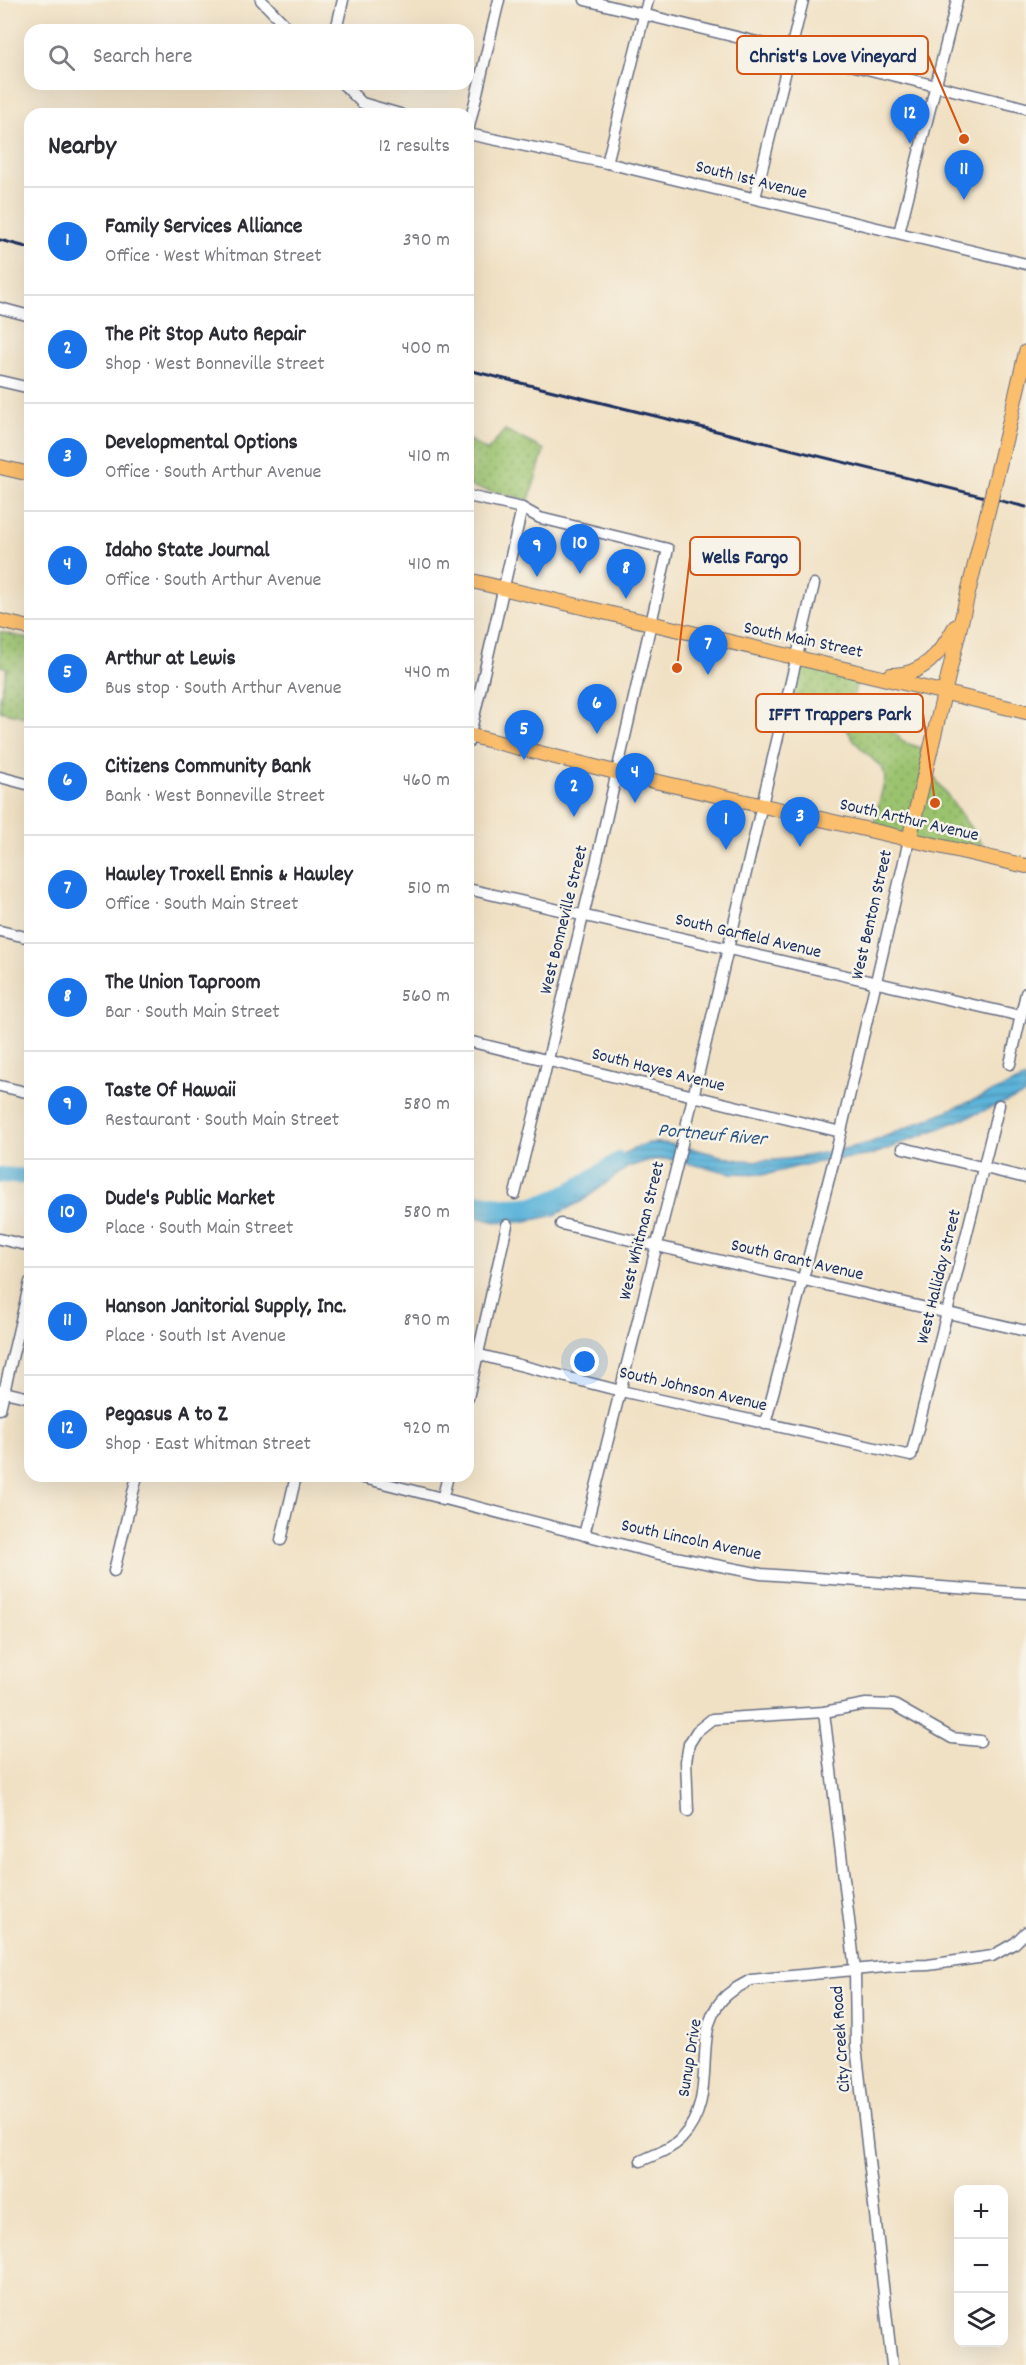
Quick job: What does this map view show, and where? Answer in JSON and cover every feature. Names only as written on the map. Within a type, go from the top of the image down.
[{"type":"main road","name":"West Benton Street","points":[[909,840],[1026,352]]},
{"type":"main road","points":[[0,467],[24,473]]},
{"type":"main road","name":"South Main Street","points":[[474,582],[650,625],[1026,712]]},
{"type":"main road","points":[[868,674],[904,676],[924,666],[939,653],[964,609]]},
{"type":"main road","points":[[0,621],[24,626]]},
{"type":"main road","name":"South Arthur Avenue","points":[[474,739],[1026,866]]},
{"type":"street","points":[[261,0],[284,24]]},
{"type":"street","points":[[337,24],[343,0]]},
{"type":"street","points":[[471,108],[499,0]]},
{"type":"street","points":[[585,0],[1026,108]]},
{"type":"street","points":[[607,163],[648,0]]},
{"type":"street","points":[[755,198],[803,0]]},
{"type":"street","points":[[899,233],[957,0]]},
{"type":"street","points":[[349,90],[362,104],[377,108]]},
{"type":"street","name":"South 1st Avenue","points":[[474,133],[755,198],[1026,264]]},
{"type":"street","points":[[0,308],[24,314]]},
{"type":"street","points":[[0,381],[24,387]]},
{"type":"street","points":[[474,497],[522,508],[474,717]]},
{"type":"street","name":"West Bonneville Street","points":[[515,1194],[668,549],[540,518],[522,508]]},
{"type":"street","name":"West Whitman Street","points":[[584,1535],[677,1164],[814,584]]},
{"type":"street","points":[[0,777],[24,783]]},
{"type":"street","name":"West Benton Street","points":[[765,1424],[841,1132],[909,840]]},
{"type":"street","name":"South Garfield Avenue","points":[[474,890],[1021,1017]]},
{"type":"street","points":[[0,931],[24,937]]},
{"type":"street","points":[[1010,1064],[1026,993]]},
{"type":"street","name":"South Hayes Avenue","points":[[474,1042],[841,1132]]},
{"type":"street","points":[[0,1086],[24,1092]]},
{"type":"street","name":"West Halliday Street","points":[[911,1456],[999,1105]]},
{"type":"street","points":[[903,1148],[1026,1178]]},
{"type":"street","name":"South Grant Avenue","points":[[561,1224],[1026,1331]]},
{"type":"street","points":[[474,1349],[507,1226]]},
{"type":"street","points":[[0,1239],[24,1245]]},
{"type":"street","points":[[0,1409],[2,1391],[24,1305]]},
{"type":"street","name":"South Johnson Avenue","points":[[474,1353],[621,1391],[911,1456]]},
{"type":"street","points":[[2,1391],[24,1396]]},
{"type":"street","points":[[114,1571],[136,1482]]},
{"type":"street","points":[[281,1540],[295,1482]]},
{"type":"street","name":"South Lincoln Avenue","points":[[378,1482],[655,1553],[761,1574],[1026,1593]]},
{"type":"street","points":[[442,1500],[446,1482]]},
{"type":"street","points":[[688,1811],[686,1761],[689,1744],[697,1731],[712,1719],[824,1712],[866,1704],[894,1705],[952,1738],[980,1742]]},
{"type":"street","name":"City Creek Road","points":[[824,1712],[855,1970],[856,2046],[892,2365]]},
{"type":"street","points":[[855,1970],[928,1965],[992,1956],[1016,1943],[1026,1932]]},
{"type":"street","name":"Sunup Drive","points":[[641,2162],[679,2142],[696,2122],[704,2092],[706,2046],[711,2022],[720,2002],[735,1988],[751,1980],[855,1970]]},
{"type":"green space","points":[[505,430],[544,450],[529,500],[474,487],[474,443],[487,451]]},
{"type":"green space","points":[[0,632],[24,638],[24,717],[0,711],[0,697],[7,668],[0,666]]},
{"type":"green space","points":[[795,659],[860,672],[853,697],[879,723],[896,734],[903,742],[931,751],[927,767],[992,858],[872,831],[885,779],[883,769],[854,741],[832,705],[787,694]]},
{"type":"water","points":[[1026,1078],[1026,1094],[872,1155],[812,1163],[768,1174],[731,1173],[669,1159],[650,1160],[628,1167],[582,1201],[555,1215],[523,1222],[496,1222],[474,1216],[474,1200],[492,1208],[516,1212],[568,1199],[584,1189],[619,1157],[646,1144],[679,1146],[740,1160],[756,1161],[804,1157],[867,1144]]},
{"type":"waterway","name":"Portneuf River","points":[[474,1200],[514,1206],[532,1205],[564,1194],[619,1160]]},
{"type":"waterway","name":"Portneuf River","points":[[0,1175],[24,1177]]},
{"type":"railway","points":[[0,240],[24,246]]},
{"type":"railway","points":[[474,371],[1026,507]]},
{"type":"place","name":"Christ's Love Vineyard","points":[[964,139]]},
{"type":"place","name":"Pegasus A to Z","points":[[910,144]]},
{"type":"place","name":"Hanson Janitorial Supply, Inc.","points":[[964,200]]},
{"type":"place","name":"Dude's Public Market","points":[[580,574]]},
{"type":"place","name":"Taste Of Hawaii","points":[[537,577]]},
{"type":"place","name":"The Union Taproom","points":[[626,599]]},
{"type":"place","name":"Wells Fargo","points":[[677,668]]},
{"type":"place","name":"Hawley Troxell Ennis & Hawley","points":[[708,675]]},
{"type":"place","name":"Citizens Community Bank","points":[[597,734]]},
{"type":"place","name":"Arthur at Lewis","points":[[524,760]]},
{"type":"place","name":"Idaho State Journal","points":[[635,803]]},
{"type":"place","name":"IFFT Trappers Park","points":[[935,803]]},
{"type":"place","name":"The Pit Stop Auto Repair","points":[[574,817]]},
{"type":"place","name":"Developmental Options","points":[[800,847]]},
{"type":"place","name":"Family Services Alliance","points":[[726,850]]}]
